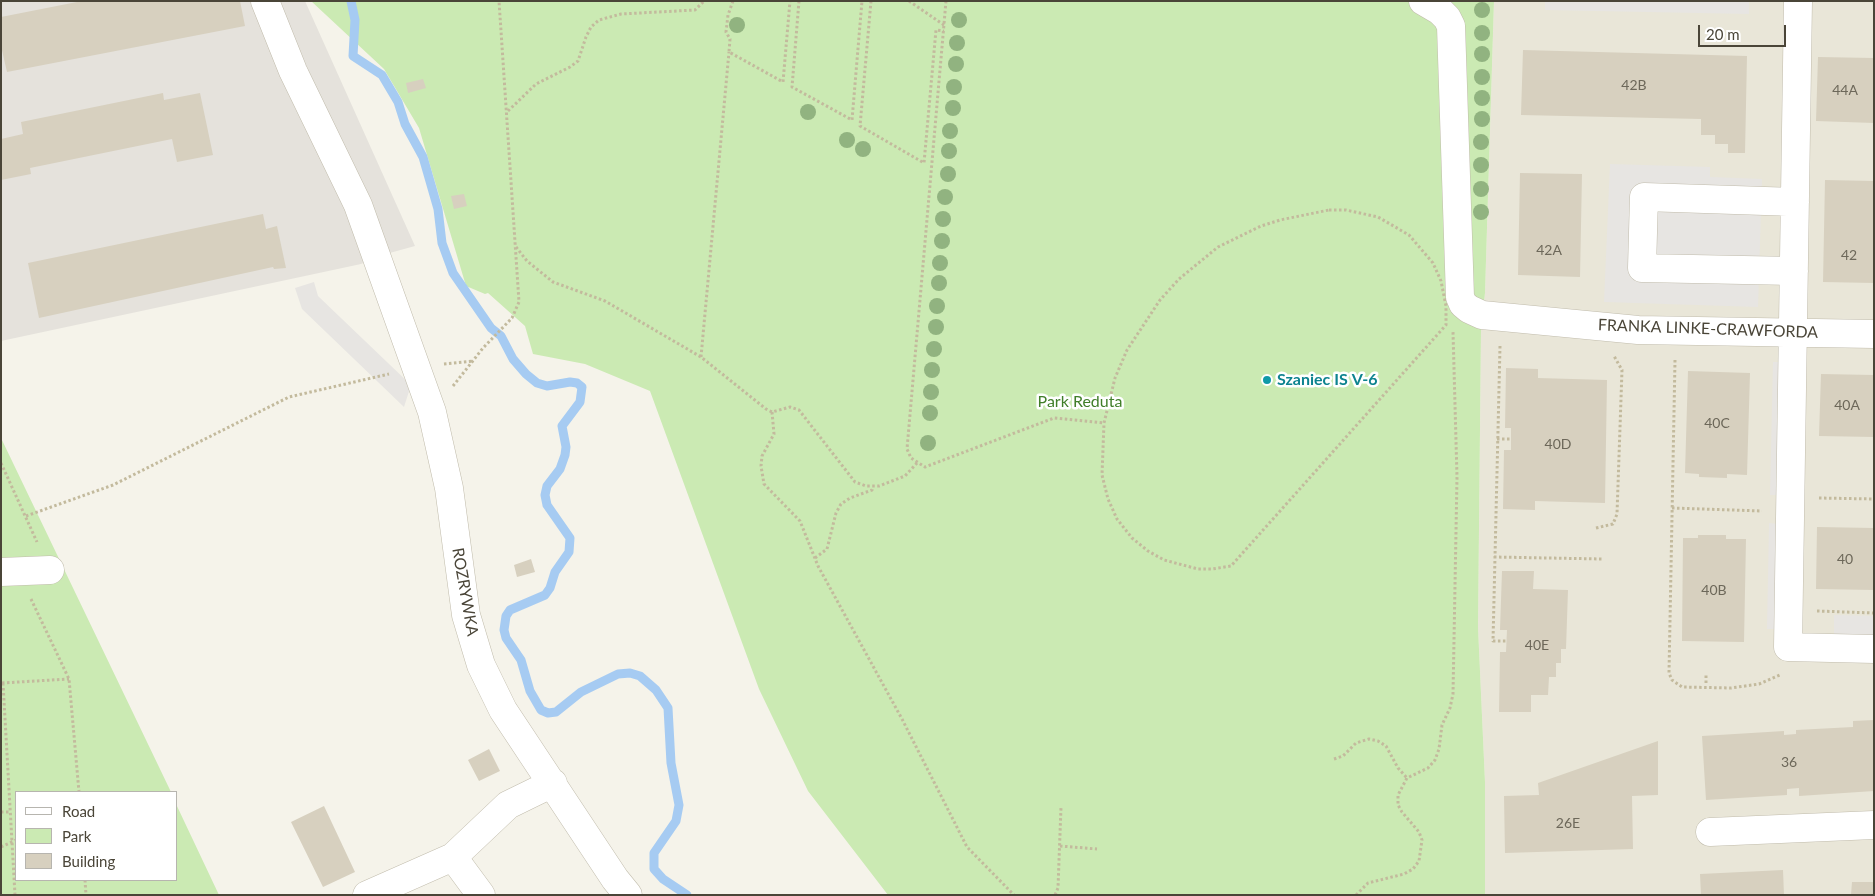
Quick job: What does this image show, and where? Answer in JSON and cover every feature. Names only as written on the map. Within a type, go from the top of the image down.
[{"type":"street","name":"ROZRYWKA","points":[[265,1],[293,71],[358,205],[432,412],[448,488],[466,615],[481,665],[503,710],[615,879],[628,895]]},
{"type":"street","points":[[1423,1],[1440,11],[1447,18],[1451,26],[1460,297]]},
{"type":"street","points":[[1798,1],[1788,647],[1874,649]]},
{"type":"street","points":[[1794,271],[1642,268],[1644,198],[1795,202]]},
{"type":"street","name":"FRANKA LINKE-CRAWFORDA","points":[[1460,297],[1463,304],[1469,309],[1482,315],[1638,330],[1874,334]]},
{"type":"street","points":[[10,571],[50,570]]},
{"type":"street","points":[[368,895],[453,857],[508,805],[553,783]]},
{"type":"street","points":[[1710,832],[1874,825]]},
{"type":"street","points":[[453,857],[481,895]]},
{"type":"path","points":[[432,412],[483,348],[512,318],[519,302],[508,112],[499,1]]},
{"type":"path","points":[[508,112],[536,84],[578,61],[589,32],[599,20],[621,14],[695,10],[704,1]]},
{"type":"path","points":[[701,357],[730,39],[726,32],[728,15],[733,1]]},
{"type":"path","points":[[729,52],[783,82],[790,1]]},
{"type":"path","points":[[799,1],[792,86],[852,120],[862,1]]},
{"type":"path","points":[[871,1],[860,126],[924,163],[936,30],[944,31]]},
{"type":"path","points":[[909,1],[944,25]]},
{"type":"path","points":[[946,1],[908,448],[911,458],[926,467],[1054,418],[1104,423]]},
{"type":"path","points":[[1346,210],[1378,217],[1393,224],[1410,235],[1433,262],[1444,293],[1446,326],[1231,566],[1212,569],[1180,566],[1148,551],[1132,538],[1117,519],[1108,499],[1102,475],[1104,423],[1115,378],[1127,350],[1160,300],[1199,261],[1218,247],[1240,236],[1280,220],[1308,213],[1346,210]]},
{"type":"path","points":[[516,247],[527,261],[553,282],[605,301],[701,357],[772,412],[774,434],[762,456],[761,466],[764,484],[800,521],[815,558],[968,846],[1014,895]]},
{"type":"path","points":[[1356,895],[1368,883],[1404,874],[1413,869],[1419,861],[1422,851],[1419,832],[1398,805],[1398,795],[1407,778],[1428,768],[1435,760],[1439,749],[1442,725],[1450,708],[1453,694],[1457,477],[1453,332],[1460,297]]},
{"type":"path","points":[[1500,338],[1493,641],[1507,641]]},
{"type":"path","points":[[1596,528],[1613,524],[1617,514],[1622,370],[1613,355]]},
{"type":"path","points":[[1677,355],[1669,673],[1672,680],[1682,686],[1746,687],[1774,680],[1785,669]]},
{"type":"path","points":[[26,516],[113,485],[289,397],[359,382],[415,367]]},
{"type":"path","points":[[772,412],[790,407],[799,410],[805,415],[850,478],[861,485],[872,487],[905,476],[917,463]]},
{"type":"path","points":[[1497,439],[1511,439]]},
{"type":"path","points":[[1,463],[50,570]]},
{"type":"path","points":[[815,558],[827,549],[836,513],[841,504],[850,498],[872,490],[872,487]]},
{"type":"path","points":[[1672,508],[1766,511]]},
{"type":"path","points":[[1494,557],[1602,560]]},
{"type":"path","points":[[10,571],[69,678],[79,791]]},
{"type":"path","points":[[1706,674],[1706,683]]},
{"type":"path","points":[[15,895],[14,841],[2,683],[69,678]]},
{"type":"path","points":[[1334,759],[1343,756],[1356,742],[1369,739],[1378,741],[1386,746],[1398,768],[1407,778]]},
{"type":"path","points":[[1055,895],[1058,888],[1061,807]]},
{"type":"path","points":[[1,812],[11,812]]},
{"type":"path","points":[[1,847],[14,841]]},
{"type":"path","points":[[1060,846],[1097,849]]},
{"type":"path","points":[[85,881],[86,895]]},
{"type":"shaded area","points":[[1,1],[305,1],[415,246],[375,257],[361,264],[1,341]]},
{"type":"shaded area","points":[[1494,1],[1874,1],[1874,895],[1485,895],[1485,782],[1478,627],[1481,330],[1485,293]]},
{"type":"shaded area","points":[[1545,1],[1749,1],[1749,14],[1545,10]]},
{"type":"shaded area","points":[[1610,164],[1710,167],[1710,177],[1762,179],[1758,307],[1604,302]]},
{"type":"shaded area","points":[[314,282],[318,296],[411,385],[404,407],[302,309],[295,288]]},
{"type":"shaded area","points":[[1773,362],[1783,362],[1779,495],[1770,495]]},
{"type":"shaded area","points":[[1769,523],[1779,524],[1777,629],[1767,629]]},
{"type":"shaded area","points":[[1834,615],[1874,616],[1874,637],[1834,637]]},
{"type":"green space","name":"Park Reduta","points":[[311,1],[1494,1],[1485,293],[1481,330],[1478,627],[1485,782],[1485,895],[888,895],[808,791],[759,689],[650,391],[585,364],[533,354],[525,326],[488,293],[485,294],[466,286],[419,128],[384,69]]},
{"type":"green space","points":[[1,438],[171,791],[15,791],[15,881],[178,881],[178,808],[219,895],[1,895]]},
{"type":"building","points":[[82,1],[240,1],[245,26],[7,72],[1,46],[1,17]]},
{"type":"building","points":[[1523,50],[1747,56],[1745,153],[1728,153],[1728,144],[1715,144],[1715,135],[1701,135],[1701,119],[1521,115]]},
{"type":"building","points":[[1818,57],[1874,58],[1874,123],[1816,121]]},
{"type":"building","points":[[423,79],[426,88],[408,93],[406,83]]},
{"type":"building","points":[[163,93],[164,100],[200,93],[213,155],[177,162],[172,139],[30,168],[31,174],[1,180],[1,139],[23,134],[21,122]]},
{"type":"building","points":[[1520,173],[1582,174],[1580,277],[1518,275]]},
{"type":"building","points":[[1825,180],[1874,181],[1874,283],[1823,282]]},
{"type":"building","points":[[464,194],[467,206],[454,209],[451,196]]},
{"type":"building","points":[[263,214],[266,229],[277,226],[286,268],[274,269],[273,267],[39,318],[28,263]]},
{"type":"building","points":[[1506,368],[1538,369],[1538,378],[1607,380],[1605,503],[1535,501],[1535,510],[1503,509],[1504,450],[1511,450],[1511,428],[1505,428]]},
{"type":"building","points":[[1688,371],[1750,373],[1747,475],[1727,474],[1727,478],[1699,477],[1699,474],[1685,473]]},
{"type":"building","points":[[1821,374],[1874,375],[1874,437],[1819,436]]},
{"type":"building","points":[[1817,527],[1874,528],[1874,590],[1816,589]]},
{"type":"building","points":[[1698,535],[1726,535],[1726,539],[1746,539],[1744,642],[1682,641],[1683,538],[1698,538]]},
{"type":"building","points":[[531,559],[535,572],[517,577],[514,565]]},
{"type":"building","points":[[1502,571],[1534,571],[1533,589],[1568,590],[1566,649],[1561,649],[1561,663],[1556,663],[1556,677],[1549,677],[1548,695],[1531,695],[1531,712],[1499,712],[1500,652],[1506,652],[1507,630],[1500,630]]},
{"type":"building","points":[[1874,720],[1874,791],[1799,796],[1799,788],[1787,789],[1787,795],[1706,800],[1702,736],[1784,731],[1784,735],[1796,734],[1796,730],[1853,727],[1853,721]]},
{"type":"building","points":[[1658,741],[1658,795],[1632,796],[1633,849],[1505,853],[1504,796],[1539,795],[1538,783]]},
{"type":"building","points":[[489,749],[500,771],[479,781],[468,760]]},
{"type":"building","points":[[324,806],[355,872],[323,887],[291,822]]},
{"type":"building","points":[[1783,870],[1784,895],[1701,895],[1700,874]]},
{"type":"building","points":[[1852,882],[1874,882],[1874,895],[1851,895]]},
{"type":"waterway","points":[[351,1],[355,20],[353,56],[382,75],[398,102],[405,124],[423,157],[438,209],[442,243],[453,273],[491,328],[501,336],[513,359],[526,374],[537,383],[547,386],[570,382],[577,383],[582,387],[580,402],[562,426],[566,447],[565,455],[560,469],[547,486],[545,495],[547,505],[570,538],[569,552],[555,572],[550,588],[545,595],[510,610],[506,616],[504,630],[506,638],[521,660],[530,691],[541,710],[548,713],[556,712],[581,692],[618,674],[630,673],[640,676],[656,690],[668,708],[671,763],[679,805],[676,821],[654,853],[654,869],[663,879],[687,895]]},
{"type":"place","name":"Szaniec IS V-6","points":[[1267,380]]}]
